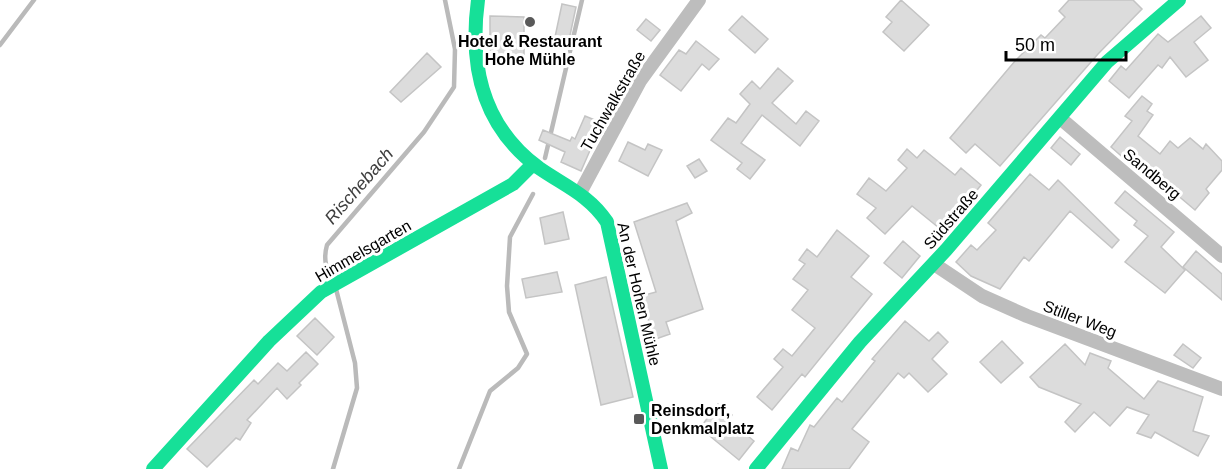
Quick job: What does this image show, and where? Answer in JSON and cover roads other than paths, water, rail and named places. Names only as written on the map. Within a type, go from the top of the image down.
[{"type":"street","name":"An der Hohen Mühle","points":[[478,0],[473,48],[483,97],[503,133],[533,164],[581,191],[600,210],[611,235],[661,469]]},
{"type":"street","name":"Tuchwalkstraße","points":[[581,191],[640,81],[699,0]]},
{"type":"street","name":"Südstraße","points":[[756,469],[860,342],[933,264],[1107,62],[1176,1]]},
{"type":"street","name":"Sandberg","points":[[1060,118],[1222,256]]},
{"type":"street","name":"Himmelsgarten","points":[[153,469],[269,341],[321,292],[513,184],[533,164]]},
{"type":"street","name":"Stiller Weg","points":[[933,264],[982,296],[1027,316],[1222,389]]},
{"type":"waterway","points":[[0,45],[34,0]]},
{"type":"waterway","name":"Rischebach","points":[[333,281],[326,264],[327,245],[424,132],[454,87],[455,49],[445,0]]},
{"type":"waterway","points":[[545,158],[582,0]]},
{"type":"waterway","points":[[459,469],[490,391],[518,368],[527,354],[509,312],[507,286],[510,237],[533,194]]},
{"type":"waterway","name":"Rischebach","points":[[333,469],[357,388],[355,363],[336,289]]},
{"type":"place","name":"Hotel & Restaurant Hohe Mühle","points":[[530,22]]},
{"type":"place","name":"Reinsdorf, Denkmalplatz","points":[[639,419]]}]
